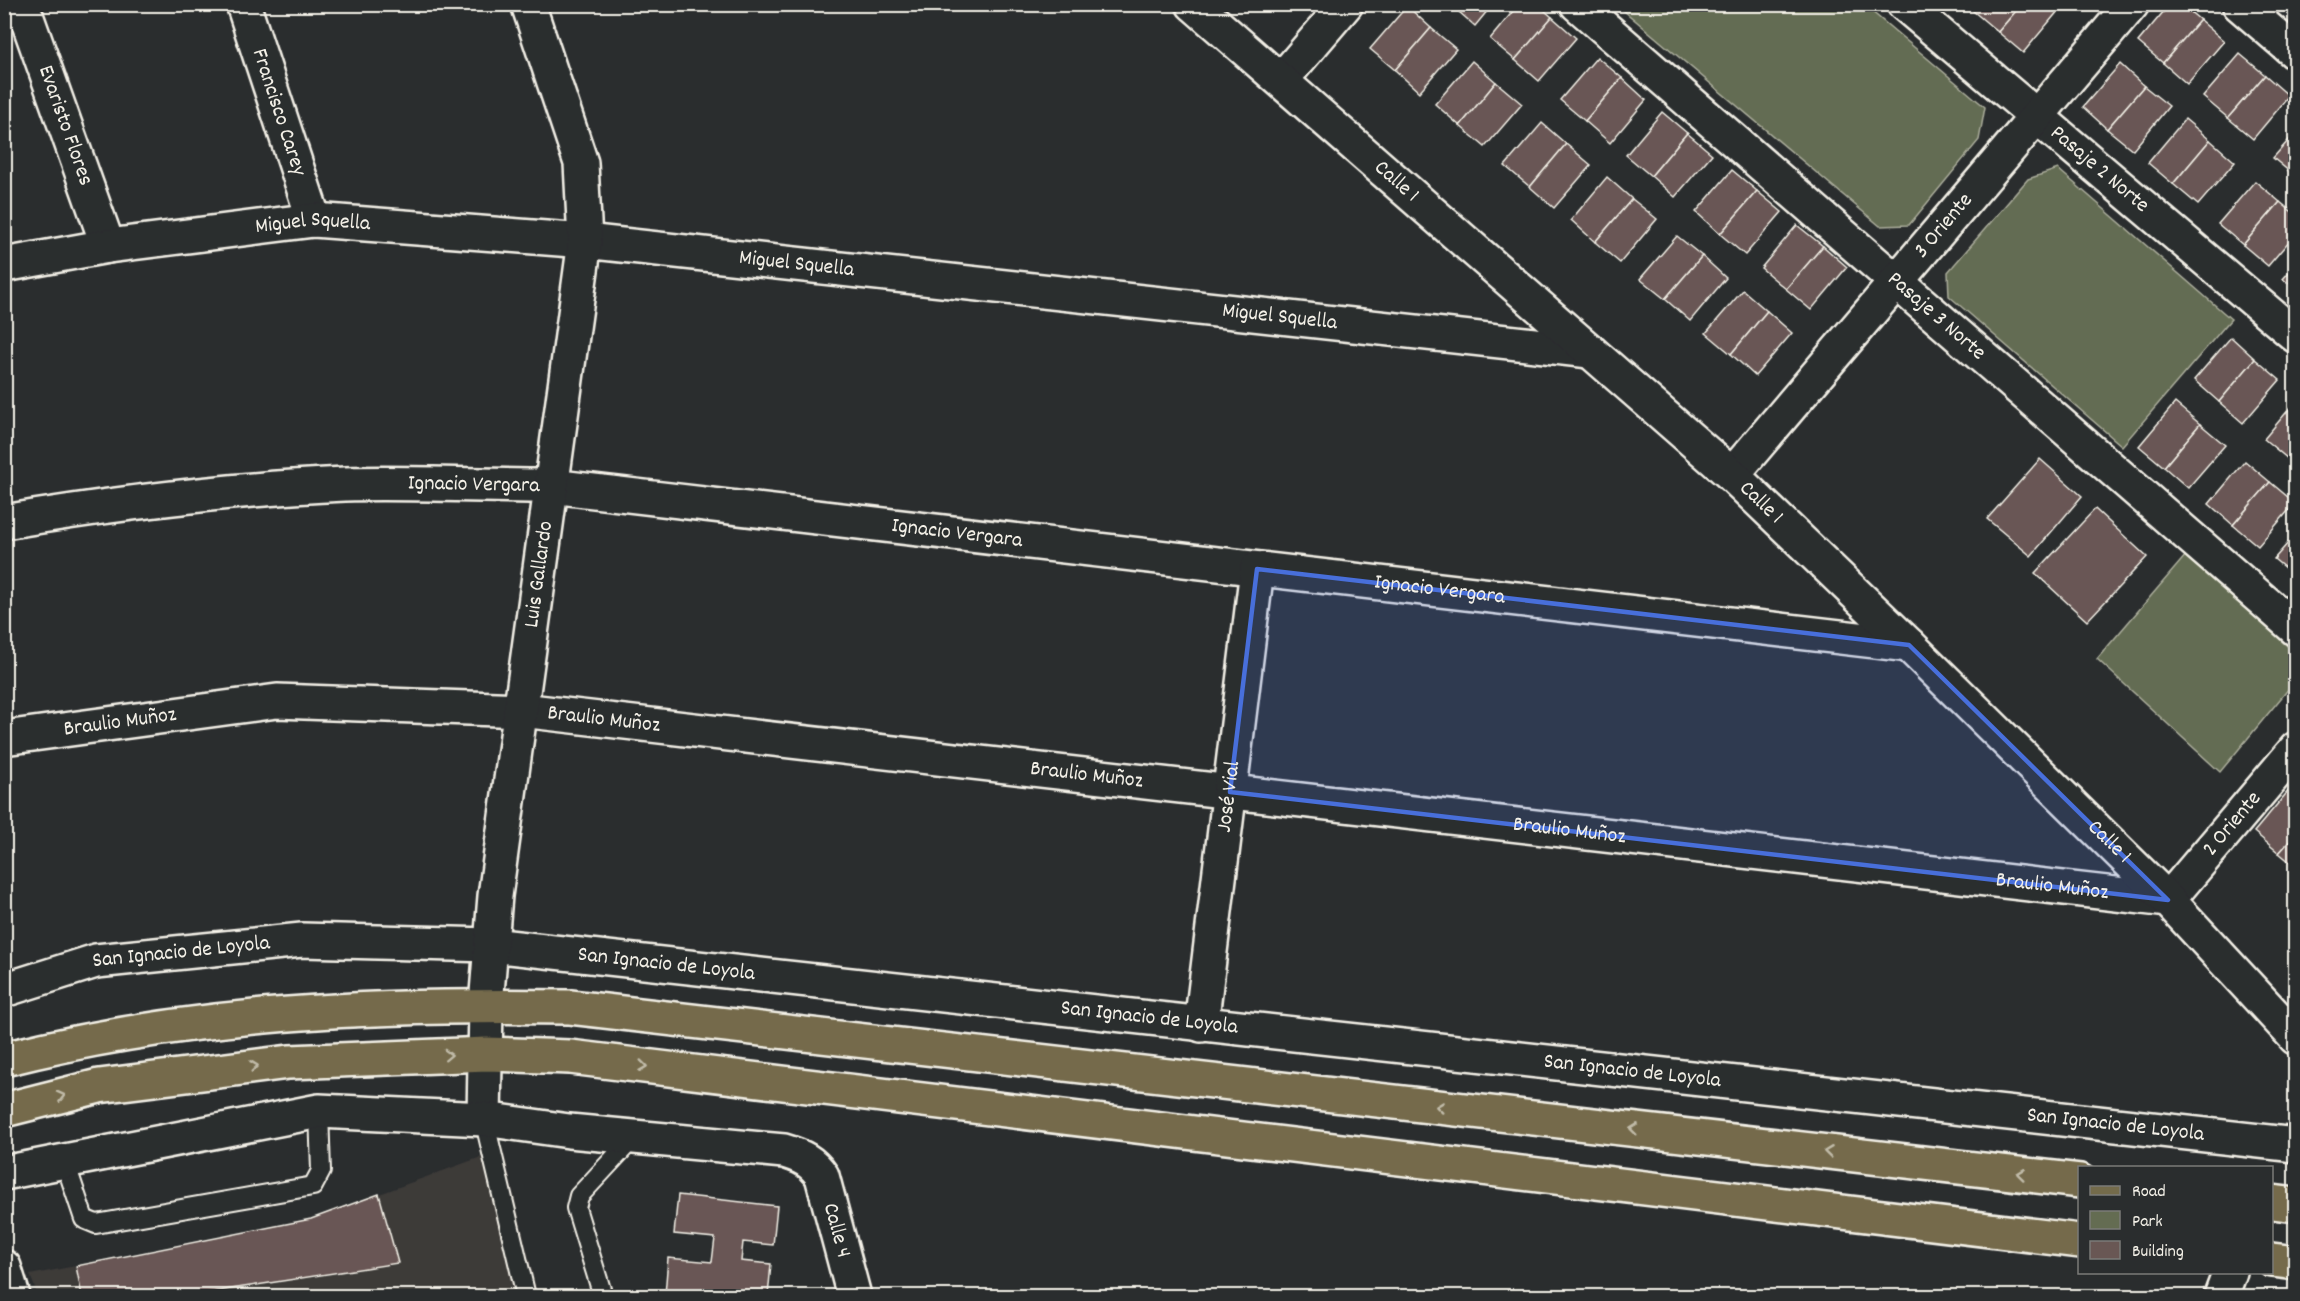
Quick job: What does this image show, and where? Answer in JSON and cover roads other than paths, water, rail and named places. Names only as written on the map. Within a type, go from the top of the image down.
[{"type":"main road","points":[[4,1059],[133,1031],[221,1020],[398,1007],[486,1005],[570,1007],[2078,1181]]},
{"type":"main road","points":[[4,1110],[99,1086],[289,1062],[487,1054],[570,1057],[2078,1241]]},
{"type":"main road","points":[[2273,1202],[2295,1205]]},
{"type":"main road","points":[[2273,1260],[2295,1263]]},
{"type":"street","name":"Evaristo Flores","points":[[22,4],[108,246]]},
{"type":"street","name":"Francisco Carey","points":[[243,4],[314,220]]},
{"type":"street","name":"Luis Gallardo","points":[[484,1119],[487,1054],[486,1005],[491,945],[585,241],[581,163],[528,4]]},
{"type":"street","name":"Calle 1","points":[[1193,4],[1732,475],[1909,645],[2168,900],[2295,1038]]},
{"type":"street","points":[[1282,80],[1346,4]]},
{"type":"street","name":"Pasaje 3 Norte","points":[[1577,4],[1897,280],[2295,629]]},
{"type":"street","name":"Pasaje 2 Norte","points":[[1904,4],[2295,336]]},
{"type":"street","name":"3 Oriente","points":[[1732,475],[2132,4]]},
{"type":"street","points":[[2239,4],[2295,53]]},
{"type":"street","name":"Miguel Squella","points":[[4,265],[108,246],[314,220],[585,241],[1590,351]]},
{"type":"street","name":"Ignacio Vergara","points":[[4,522],[88,508],[207,493],[347,484],[551,486],[1909,645]]},
{"type":"street","name":"José Vial","points":[[1201,1025],[1257,569]]},
{"type":"street","name":"Braulio Muñoz","points":[[4,738],[277,701],[521,710],[2168,900]]},
{"type":"street","name":"2 Oriente","points":[[2168,900],[2295,749]]},
{"type":"street","name":"San Ignacio de Loyola","points":[[4,990],[96,961],[290,941],[491,945],[2295,1145]]},
{"type":"street","points":[[4,1173],[319,1111],[484,1119],[634,1137]]},
{"type":"street","name":"Calle 4","points":[[634,1137],[784,1151],[801,1156],[815,1165],[827,1189],[854,1296]]},
{"type":"street","points":[[4,1267],[13,1296]]},
{"type":"street","points":[[2221,1296],[2229,1274]]},
{"type":"lane","points":[[66,1162],[84,1219],[96,1224],[313,1186],[321,1171],[319,1111]]},
{"type":"lane","points":[[484,1119],[526,1296]]},
{"type":"lane","points":[[603,1296],[576,1208],[579,1196],[634,1137]]}]
